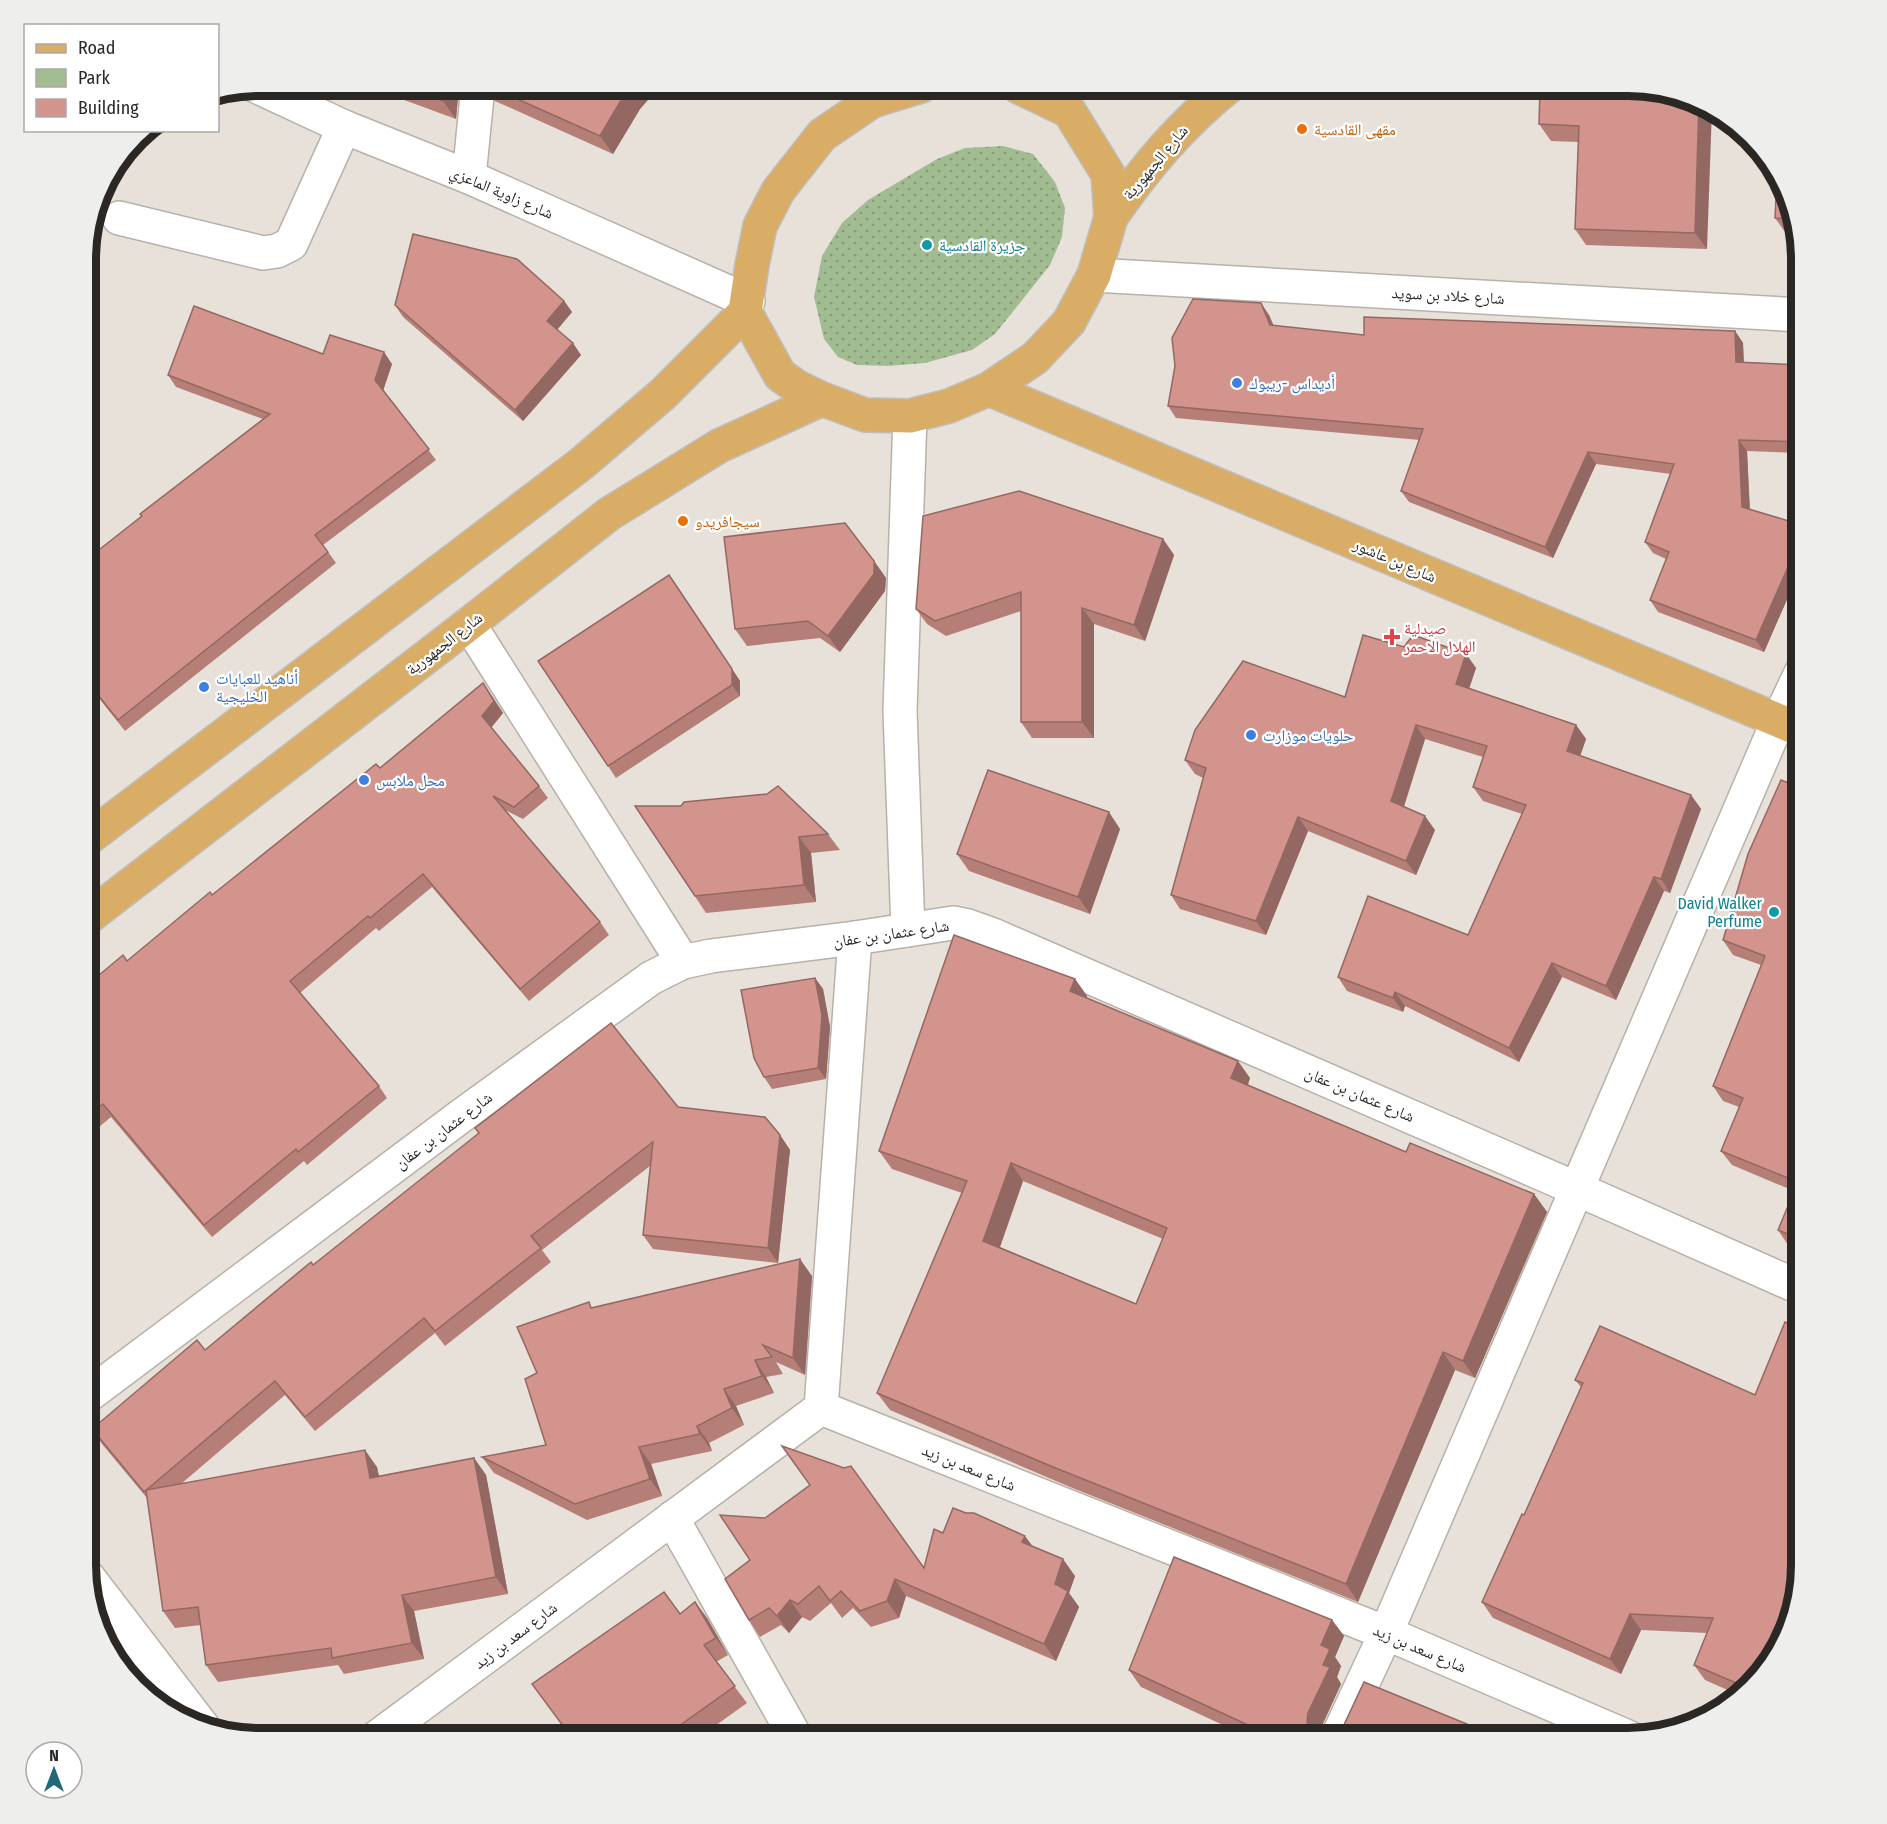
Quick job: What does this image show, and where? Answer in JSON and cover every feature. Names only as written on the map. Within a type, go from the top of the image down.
[{"type":"main road","points":[[888,96],[872,101],[822,135],[778,191],[760,226],[747,306],[780,375],[797,387],[865,415],[910,416],[950,406],[989,389],[1035,358],[1069,322],[1094,275],[1111,217],[1108,174],[1069,111],[1038,96]]},
{"type":"main road","name":"شارع الجمهورية","points":[[1111,217],[1139,176],[1172,139],[1217,96]]},
{"type":"main road","points":[[96,832],[581,464],[663,394],[747,306]]},
{"type":"main road","name":"شارع بن عاشور","points":[[989,389],[1790,726]]},
{"type":"main road","name":"شارع الجمهورية","points":[[96,911],[470,624],[609,514],[719,446],[822,399]]},
{"type":"street","name":"شارع زاوية الماعزي","points":[[277,96],[344,127],[470,177],[747,306]]},
{"type":"street","points":[[470,177],[477,96]]},
{"type":"street","points":[[119,218],[263,253],[277,251],[291,244],[344,127]]},
{"type":"street","name":"شارع خلاد بن سويد","points":[[1094,275],[1791,314]]},
{"type":"street","points":[[908,930],[900,711],[910,416]]},
{"type":"street","points":[[470,624],[683,962]]},
{"type":"street","points":[[1342,1728],[1386,1633],[1577,1189],[1790,726]]},
{"type":"street","name":"شارع عثمان بن عفان","points":[[96,1390],[651,978],[683,962],[711,956],[953,923],[993,935],[1791,1283]]},
{"type":"street","points":[[821,1408],[855,938]]},
{"type":"street","name":"شارع سعد بن زيد","points":[[389,1728],[821,1408],[1386,1633],[1607,1728]]},
{"type":"street","points":[[672,1518],[790,1728]]},
{"type":"street","points":[[98,1590],[192,1713]]},
{"type":"green space","points":[[1003,146],[1033,154],[1055,182],[1065,208],[1062,237],[1050,265],[995,334],[972,350],[925,363],[888,366],[857,365],[838,357],[824,339],[814,297],[822,256],[842,223],[868,200],[937,159],[965,148]]},
{"type":"building","points":[[429,96],[443,96],[443,101]]},
{"type":"building","points":[[510,96],[623,96],[600,136]]},
{"type":"building","points":[[1540,96],[1638,96],[1660,99],[1699,112],[1695,233],[1575,229],[1579,126],[1539,124]]},
{"type":"building","points":[[1776,191],[1785,219],[1775,218]]},
{"type":"building","points":[[413,234],[517,259],[564,301],[547,321],[573,343],[515,410],[395,305]]},
{"type":"building","points":[[1193,299],[1261,303],[1270,325],[1364,335],[1364,317],[1735,331],[1736,362],[1791,364],[1791,442],[1739,440],[1742,507],[1791,522],[1791,560],[1756,640],[1650,600],[1669,552],[1645,542],[1674,464],[1588,452],[1545,547],[1401,491],[1423,429],[1168,406],[1175,366],[1172,338]]},
{"type":"building","points":[[194,306],[323,354],[330,335],[384,352],[375,380],[429,449],[315,535],[328,552],[118,720],[96,692],[96,552],[142,516],[140,514],[270,414],[168,375]]},
{"type":"building","points":[[1019,491],[1163,539],[1134,625],[1082,608],[1082,722],[1021,722],[1021,592],[935,621],[916,609],[923,516]]},
{"type":"building","points":[[845,523],[874,561],[874,574],[828,636],[808,621],[735,629],[724,537]]},
{"type":"building","points":[[669,575],[732,669],[732,685],[608,766],[538,661]]},
{"type":"building","points":[[1363,635],[1404,647],[1413,635],[1466,654],[1456,684],[1576,725],[1567,751],[1691,795],[1661,879],[1654,877],[1606,986],[1552,963],[1509,1048],[1395,992],[1393,998],[1338,977],[1368,896],[1468,935],[1526,805],[1473,787],[1487,746],[1416,725],[1391,801],[1425,816],[1406,861],[1298,817],[1256,921],[1171,895],[1206,768],[1185,760],[1195,730],[1243,661],[1345,697]]},
{"type":"building","points":[[483,683],[494,701],[482,716],[539,786],[514,807],[493,796],[600,922],[520,989],[423,874],[370,918],[368,916],[290,981],[379,1086],[298,1152],[296,1149],[204,1225],[103,1104],[96,1110],[96,978],[123,955],[127,961],[210,892],[212,895],[376,764],[380,768]]},
{"type":"building","points":[[988,770],[1109,812],[1078,897],[957,854]]},
{"type":"building","points":[[1781,780],[1791,784],[1791,1179],[1721,1151],[1743,1098],[1713,1086],[1765,956],[1723,940],[1748,854]]},
{"type":"building","points":[[778,786],[828,834],[799,837],[804,885],[695,896],[635,806],[681,806],[684,802],[767,794]]},
{"type":"building","points":[[954,935],[1075,979],[1070,991],[1238,1061],[1231,1078],[1406,1152],[1410,1143],[1534,1194],[1463,1361],[1443,1352],[1346,1584],[1058,1469],[877,1393],[967,1181],[879,1151]],"holes":[[[1011,1163],[1167,1228],[1136,1304],[983,1241]]]},
{"type":"building","points":[[815,978],[822,1015],[818,1068],[764,1077],[754,1058],[741,990]]},
{"type":"building","points":[[611,1023],[678,1107],[765,1117],[780,1135],[768,1248],[643,1235],[653,1142],[531,1236],[541,1248],[435,1331],[424,1318],[305,1417],[275,1381],[144,1492],[96,1434],[96,1426],[197,1340],[205,1350],[311,1262],[313,1265],[479,1133],[475,1128]]},
{"type":"building","points":[[1791,1199],[1791,1235],[1778,1230]]},
{"type":"building","points":[[800,1259],[793,1358],[763,1345],[772,1357],[755,1360],[762,1376],[724,1389],[732,1408],[697,1426],[700,1434],[639,1447],[650,1479],[575,1504],[482,1457],[546,1445],[525,1379],[537,1373],[517,1327],[589,1302],[591,1308]]},
{"type":"building","points":[[1785,1322],[1791,1324],[1791,1575],[1788,1597],[1774,1637],[1751,1672],[1739,1684],[1694,1665],[1713,1618],[1630,1614],[1610,1659],[1482,1602],[1583,1383],[1575,1380],[1600,1326],[1755,1395]]},
{"type":"building","points":[[782,1446],[844,1468],[851,1466],[924,1568],[934,1529],[943,1533],[953,1508],[966,1513],[974,1513],[1025,1536],[1022,1542],[1063,1559],[1055,1584],[1068,1591],[1044,1644],[895,1579],[887,1601],[860,1611],[841,1591],[830,1601],[819,1586],[798,1604],[790,1600],[777,1616],[769,1608],[749,1620],[725,1579],[750,1560],[720,1515],[765,1518],[810,1485]]},
{"type":"building","points":[[365,1450],[370,1478],[474,1458],[496,1577],[402,1595],[412,1643],[332,1658],[331,1648],[206,1665],[198,1607],[163,1611],[146,1490]]},
{"type":"building","points":[[1174,1557],[1332,1620],[1321,1645],[1330,1649],[1323,1665],[1330,1667],[1308,1713],[1309,1728],[1254,1728],[1129,1670]]},
{"type":"building","points":[[664,1592],[680,1614],[695,1602],[716,1638],[704,1645],[735,1686],[676,1728],[565,1728],[532,1684]]},
{"type":"building","points":[[1364,1682],[1477,1728],[1342,1728]]},
{"type":"place","name":"مقهى القادسية","points":[[1302,129]]},
{"type":"place","name":"جزيرة القادسية","points":[[927,245]]},
{"type":"place","name":"أديداس -ريبوك","points":[[1237,383]]},
{"type":"place","name":"سيجافريدو","points":[[683,521]]},
{"type":"place","name":"صيدلية الهلال الاحمر","points":[[1392,637]]},
{"type":"place","name":"أناهيد للعبايات الخليجية","points":[[204,687]]},
{"type":"place","name":"حلويات موزارت","points":[[1251,735]]},
{"type":"place","name":"محل ملابس","points":[[364,780]]},
{"type":"place","name":"David Walker Perfume","points":[[1774,912]]}]
